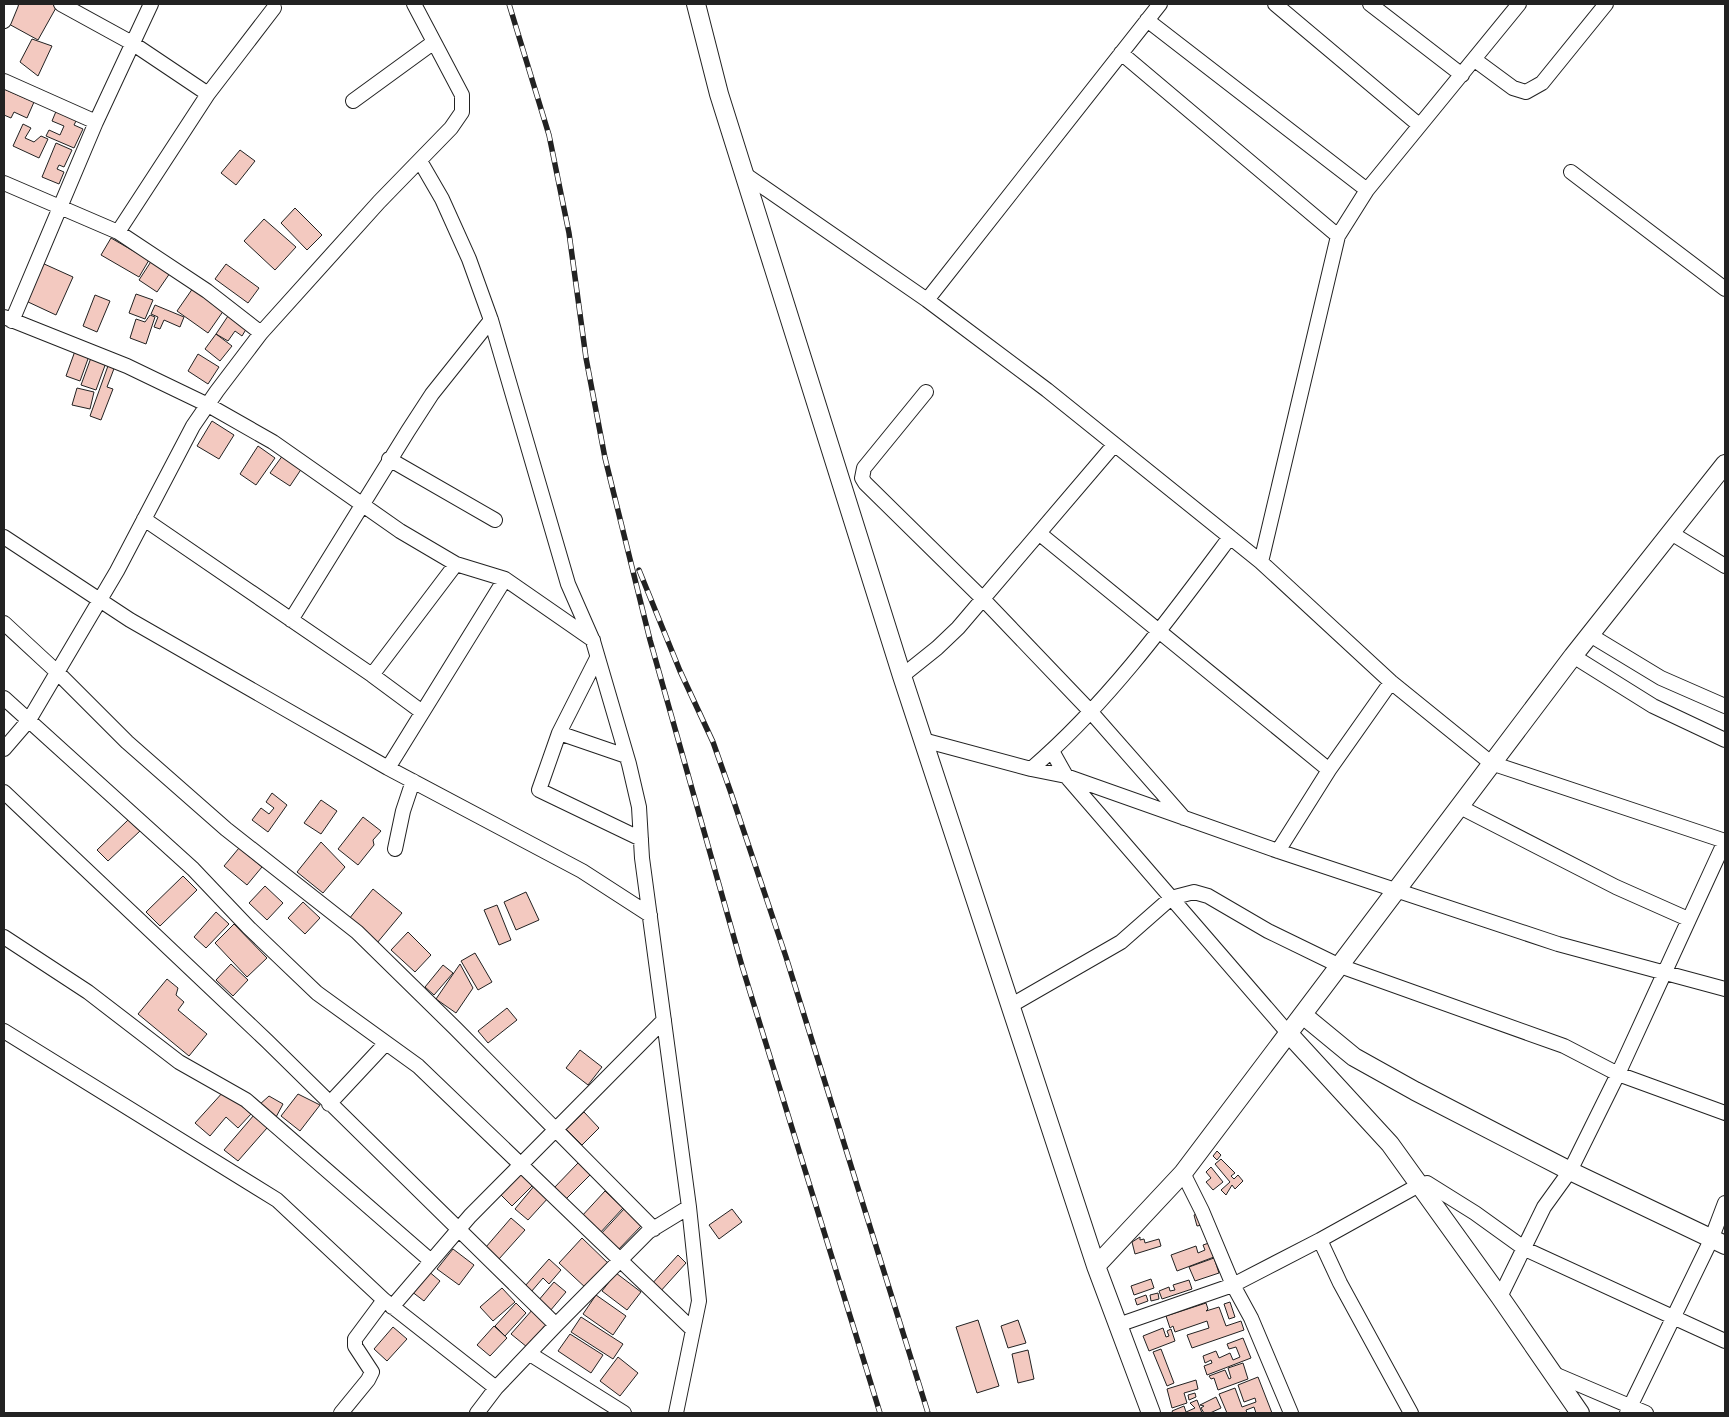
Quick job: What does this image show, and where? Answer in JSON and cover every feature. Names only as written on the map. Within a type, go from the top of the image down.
[{"type":"street","points":[[4,21],[12,4]]},
{"type":"street","points":[[61,4],[132,43],[208,94]]},
{"type":"street","points":[[151,4],[8,319],[127,366],[208,405],[273,442],[400,531],[456,564],[505,579],[593,640]]},
{"type":"street","points":[[4,750],[29,720],[100,601],[193,426],[208,405],[261,333],[379,202],[451,128],[462,112],[462,95],[414,4]]},
{"type":"street","points":[[696,4],[719,94],[902,676],[1096,1266],[1152,1413]]},
{"type":"street","points":[[927,300],[1160,4]]},
{"type":"street","points":[[1275,4],[1419,124]]},
{"type":"street","points":[[1370,4],[1462,75]]},
{"type":"street","points":[[1260,562],[1338,236],[1367,190],[1519,4]]},
{"type":"street","points":[[1475,60],[1513,88],[1526,92],[1542,84],[1606,4]]},
{"type":"street","points":[[118,232],[208,94],[274,8]]},
{"type":"street","points":[[1147,20],[1367,190]]},
{"type":"street","points":[[354,101],[434,42]]},
{"type":"street","points":[[1120,53],[1338,236]]},
{"type":"street","points":[[4,81],[96,122]]},
{"type":"street","points":[[420,161],[442,199],[469,260],[491,320],[513,403],[568,584],[593,640],[626,756],[638,807],[650,915],[689,1207],[699,1301],[676,1413]]},
{"type":"street","points":[[1571,172],[1725,289]]},
{"type":"street","points":[[746,175],[927,300],[1047,390],[1260,562],[1391,682],[1491,763],[1725,841],[1618,1074],[1570,1171],[1544,1208],[1526,1249],[1500,1297]]},
{"type":"street","points":[[4,183],[118,232],[207,291],[261,333]]},
{"type":"street","points":[[291,620],[363,505],[389,459],[432,394],[491,320]]},
{"type":"street","points":[[926,392],[864,468],[862,478],[871,490],[983,599],[1090,711],[1184,819]]},
{"type":"street","points":[[902,676],[937,648],[958,628],[1114,445]]},
{"type":"street","points":[[389,459],[495,520]]},
{"type":"street","points":[[1096,1266],[1183,1172],[1573,656],[1671,533],[1722,476]]},
{"type":"street","points":[[144,519],[372,675],[422,712]]},
{"type":"street","points":[[1671,533],[1725,566]]},
{"type":"street","points":[[1040,534],[1329,770]]},
{"type":"street","points":[[4,537],[100,601],[388,768],[582,871],[650,915]]},
{"type":"street","points":[[1031,769],[1052,751],[1090,711],[1159,632],[1230,538]]},
{"type":"street","points":[[372,675],[456,564]]},
{"type":"street","points":[[388,768],[505,579]]},
{"type":"street","points":[[4,623],[57,672],[127,742],[226,829],[357,932],[654,1229]]},
{"type":"street","points":[[1590,635],[1661,678],[1725,706]]},
{"type":"street","points":[[1573,656],[1653,706],[1725,740]]},
{"type":"street","points":[[597,658],[559,733],[539,790],[641,839]]},
{"type":"street","points":[[1278,851],[1329,770],[1391,682]]},
{"type":"street","points":[[4,698],[193,869],[249,928],[317,993],[418,1066],[693,1330]]},
{"type":"street","points":[[559,733],[626,756]]},
{"type":"street","points":[[923,740],[1031,769],[1066,776],[1184,819],[1397,888],[1558,944],[1725,989]]},
{"type":"street","points":[[1052,751],[1066,776],[1289,1034],[1390,1144],[1500,1297],[1580,1413]]},
{"type":"street","points":[[395,849],[403,811],[413,782]]},
{"type":"street","points":[[4,792],[556,1325]]},
{"type":"street","points":[[1460,807],[1616,887],[1688,919]]},
{"type":"street","points":[[1010,1006],[1121,942],[1171,898],[1194,892],[1208,896],[1268,931],[1340,966],[1564,1046],[1618,1074],[1725,1114]]},
{"type":"street","points":[[4,937],[88,992],[179,1062],[246,1100],[431,1261]]},
{"type":"street","points":[[1303,1015],[1354,1057],[1439,1104],[1570,1171],[1718,1243]]},
{"type":"street","points":[[341,1413],[368,1380],[372,1372],[359,1354],[355,1339],[521,1164],[664,1020]]},
{"type":"street","points":[[4,1031],[277,1200],[388,1304],[496,1388]]},
{"type":"street","points":[[329,1104],[386,1043]]},
{"type":"street","points":[[1183,1172],[1202,1211],[1233,1285],[1251,1318],[1291,1413]]},
{"type":"street","points":[[1118,1325],[1233,1285],[1320,1240],[1419,1185],[1426,1184],[1434,1186],[1526,1249],[1673,1316],[1725,1342]]},
{"type":"street","points":[[1628,1409],[1673,1316],[1718,1243],[1725,1203]]},
{"type":"street","points":[[477,1413],[496,1388],[620,1260],[654,1229],[689,1207]]},
{"type":"street","points":[[1320,1240],[1340,1283],[1411,1413]]},
{"type":"street","points":[[530,1354],[624,1413]]},
{"type":"street","points":[[1552,1373],[1628,1409],[1646,1413]]},
{"type":"building","points":[[17,4],[52,4],[57,6],[38,40],[7,23]]},
{"type":"building","points":[[32,39],[52,46],[38,76],[20,62]]},
{"type":"building","points":[[4,89],[34,102],[27,118],[14,112],[11,118],[4,115]]},
{"type":"building","points":[[57,109],[78,117],[74,125],[83,129],[74,148],[46,136],[49,130],[60,135],[64,126],[52,121]]},
{"type":"building","points":[[23,124],[31,128],[25,138],[34,142],[41,136],[48,139],[39,158],[13,146]]},
{"type":"building","points":[[56,143],[72,150],[64,167],[59,165],[57,169],[64,172],[59,184],[42,177]]},
{"type":"building","points":[[240,150],[255,161],[236,185],[221,173]]},
{"type":"building","points":[[295,208],[322,235],[307,250],[281,223]]},
{"type":"building","points":[[264,219],[296,247],[275,270],[244,241]]},
{"type":"building","points":[[111,238],[149,260],[139,277],[101,255]]},
{"type":"building","points":[[152,260],[170,273],[157,292],[139,280]]},
{"type":"building","points":[[42,263],[73,277],[56,315],[26,301]]},
{"type":"building","points":[[226,264],[259,288],[248,303],[215,279]]},
{"type":"building","points":[[193,288],[224,310],[208,333],[177,311]]},
{"type":"building","points":[[136,294],[153,300],[145,319],[129,313]]},
{"type":"building","points":[[95,295],[110,301],[97,332],[83,326]]},
{"type":"building","points":[[155,305],[184,317],[180,327],[164,320],[160,329],[154,327],[158,317],[151,314]]},
{"type":"building","points":[[230,313],[248,326],[242,336],[235,331],[228,341],[216,334]]},
{"type":"building","points":[[150,315],[155,317],[146,344],[130,338],[136,319],[145,322]]},
{"type":"building","points":[[216,334],[232,346],[220,361],[205,349]]},
{"type":"building","points":[[75,351],[89,356],[80,381],[66,376]]},
{"type":"building","points":[[198,354],[219,367],[208,384],[188,371]]},
{"type":"building","points":[[92,355],[107,360],[96,390],[81,385]]},
{"type":"building","points":[[109,363],[115,366],[107,387],[113,389],[101,420],[90,416]]},
{"type":"building","points":[[77,388],[94,392],[90,409],[72,405]]},
{"type":"building","points":[[212,421],[234,435],[219,459],[197,446]]},
{"type":"building","points":[[258,446],[275,458],[256,485],[240,474]]},
{"type":"building","points":[[283,455],[302,468],[290,486],[270,473]]},
{"type":"building","points":[[272,793],[287,805],[268,832],[252,820],[261,808],[269,814],[274,808],[266,802]]},
{"type":"building","points":[[321,800],[337,811],[321,834],[304,823]]},
{"type":"building","points":[[363,817],[381,831],[373,840],[374,845],[358,865],[338,849]]},
{"type":"building","points":[[128,820],[140,831],[108,861],[97,850]]},
{"type":"building","points":[[321,842],[345,867],[323,893],[297,872]]},
{"type":"building","points":[[239,848],[262,867],[247,885],[224,866]]},
{"type":"building","points":[[183,876],[197,890],[160,926],[146,912]]},
{"type":"building","points":[[265,886],[283,903],[267,920],[249,903]]},
{"type":"building","points":[[373,889],[402,913],[377,943],[349,919]]},
{"type":"building","points":[[526,892],[539,920],[516,930],[504,902]]},
{"type":"building","points":[[303,902],[320,918],[305,934],[288,918]]},
{"type":"building","points":[[497,905],[511,940],[499,945],[484,910]]},
{"type":"building","points":[[216,912],[229,924],[206,948],[194,937]]},
{"type":"building","points":[[234,924],[267,958],[247,977],[215,943]]},
{"type":"building","points":[[408,932],[431,955],[415,972],[391,950]]},
{"type":"building","points":[[475,953],[492,982],[478,990],[461,961]]},
{"type":"building","points":[[231,964],[248,980],[233,996],[216,980]]},
{"type":"building","points":[[460,964],[473,988],[456,1013],[436,999]]},
{"type":"building","points":[[443,965],[453,973],[434,995],[425,987]]},
{"type":"building","points":[[167,979],[178,988],[176,995],[184,1002],[178,1010],[207,1034],[189,1056],[138,1014]]},
{"type":"building","points":[[507,1008],[517,1020],[488,1043],[478,1031]]},
{"type":"building","points":[[580,1050],[602,1067],[588,1085],[566,1068]]},
{"type":"building","points":[[224,1091],[251,1114],[238,1128],[226,1117],[210,1136],[195,1123]]},
{"type":"building","points":[[298,1094],[320,1105],[300,1131],[281,1116]]},
{"type":"building","points":[[269,1096],[283,1104],[275,1119],[259,1105]]},
{"type":"building","points":[[584,1112],[599,1128],[582,1145],[566,1129]]},
{"type":"building","points":[[254,1115],[267,1128],[238,1161],[224,1150]]},
{"type":"building","points":[[1217,1151],[1221,1155],[1217,1160],[1213,1156]]},
{"type":"building","points":[[1221,1159],[1235,1173],[1231,1176],[1234,1179],[1238,1175],[1243,1181],[1235,1189],[1232,1185],[1226,1195],[1221,1190],[1230,1182],[1215,1164]]},
{"type":"building","points":[[578,1163],[590,1175],[564,1201],[553,1189]]},
{"type":"building","points":[[1211,1167],[1223,1182],[1213,1190],[1206,1182],[1211,1178],[1206,1172]]},
{"type":"building","points":[[519,1171],[533,1185],[512,1206],[498,1192]]},
{"type":"building","points":[[535,1185],[549,1197],[528,1220],[515,1209]]},
{"type":"building","points":[[605,1191],[623,1208],[599,1234],[581,1217]]},
{"type":"building","points":[[624,1209],[642,1225],[617,1251],[600,1235]]},
{"type":"building","points":[[732,1209],[742,1222],[719,1239],[709,1225]]},
{"type":"building","points":[[1198,1213],[1202,1225],[1197,1226],[1194,1215]]},
{"type":"building","points":[[511,1218],[525,1230],[499,1259],[486,1247]]},
{"type":"building","points":[[1140,1237],[1140,1240],[1144,1239],[1145,1243],[1159,1239],[1161,1246],[1135,1254],[1132,1242]]},
{"type":"building","points":[[582,1238],[610,1265],[587,1289],[559,1263]]},
{"type":"building","points":[[1209,1243],[1214,1257],[1177,1271],[1171,1255],[1196,1246],[1198,1253],[1205,1250],[1203,1245]]},
{"type":"building","points":[[453,1249],[474,1265],[459,1285],[437,1269]]},
{"type":"building","points":[[678,1255],[686,1263],[659,1293],[650,1286]]},
{"type":"building","points":[[1214,1258],[1219,1273],[1195,1281],[1189,1267]]},
{"type":"building","points":[[549,1259],[561,1270],[549,1284],[543,1278],[531,1292],[525,1286]]},
{"type":"building","points":[[427,1270],[440,1281],[424,1301],[411,1291]]},
{"type":"building","points":[[616,1273],[641,1292],[627,1310],[602,1291]]},
{"type":"building","points":[[1151,1279],[1154,1288],[1134,1295],[1131,1286]]},
{"type":"building","points":[[1189,1280],[1192,1289],[1162,1299],[1159,1291],[1169,1287],[1170,1291],[1175,1290],[1173,1285]]},
{"type":"building","points":[[554,1282],[566,1292],[550,1311],[538,1301]]},
{"type":"building","points":[[502,1288],[515,1302],[493,1321],[480,1307]]},
{"type":"building","points":[[1158,1293],[1159,1299],[1151,1301],[1150,1295]]},
{"type":"building","points":[[596,1295],[626,1316],[613,1335],[583,1314]]},
{"type":"building","points":[[1146,1295],[1148,1301],[1137,1305],[1135,1299]]},
{"type":"building","points":[[1230,1302],[1235,1317],[1229,1319],[1224,1304]]},
{"type":"building","points":[[516,1303],[526,1313],[505,1336],[495,1326]]},
{"type":"building","points":[[1206,1303],[1208,1309],[1206,1311],[1219,1307],[1226,1326],[1241,1321],[1244,1330],[1192,1348],[1187,1335],[1209,1328],[1207,1321],[1175,1332],[1173,1326],[1170,1328],[1166,1316]]},
{"type":"building","points":[[533,1309],[548,1322],[527,1347],[511,1334]]},
{"type":"building","points":[[581,1317],[623,1344],[613,1359],[571,1332]]},
{"type":"building","points":[[978,1320],[999,1386],[977,1393],[956,1327]]},
{"type":"building","points":[[1018,1320],[1026,1343],[1008,1348],[1001,1326]]},
{"type":"building","points":[[494,1326],[507,1338],[490,1356],[477,1345]]},
{"type":"building","points":[[393,1327],[407,1339],[387,1361],[374,1349]]},
{"type":"building","points":[[1163,1328],[1166,1337],[1169,1336],[1167,1331],[1171,1329],[1175,1341],[1149,1351],[1143,1336]]},
{"type":"building","points":[[570,1334],[603,1355],[591,1373],[558,1351]]},
{"type":"building","points":[[1243,1338],[1251,1358],[1207,1375],[1204,1366],[1212,1363],[1211,1360],[1205,1363],[1203,1356],[1216,1351],[1219,1358],[1230,1353],[1233,1360],[1240,1357],[1236,1347],[1229,1349],[1227,1344]]},
{"type":"building","points":[[1161,1349],[1174,1383],[1167,1386],[1153,1352]]},
{"type":"building","points":[[1028,1350],[1034,1379],[1018,1383],[1012,1354]]},
{"type":"building","points":[[618,1357],[638,1373],[620,1396],[600,1381]]},
{"type":"building","points":[[1243,1363],[1248,1379],[1218,1390],[1214,1378],[1211,1379],[1209,1376],[1225,1370],[1229,1379],[1231,1378],[1228,1368]]},
{"type":"building","points":[[1258,1377],[1272,1413],[1256,1413],[1254,1407],[1246,1410],[1247,1413],[1227,1413],[1219,1394],[1235,1388],[1242,1407],[1256,1402],[1255,1398],[1244,1402],[1238,1385]]},
{"type":"building","points":[[1196,1380],[1198,1389],[1184,1393],[1187,1403],[1172,1408],[1167,1389]]},
{"type":"building","points":[[1195,1393],[1196,1397],[1189,1400],[1188,1395]]},
{"type":"building","points":[[1216,1397],[1221,1408],[1210,1413],[1204,1413],[1201,1408],[1204,1406],[1200,1405]]},
{"type":"building","points":[[1197,1400],[1202,1413],[1173,1413],[1172,1411],[1184,1406],[1186,1412],[1195,1408],[1190,1403]]},
{"type":"railway","points":[[509,4],[549,135],[569,233],[586,358],[605,458],[650,640],[742,966],[880,1413]]},
{"type":"railway","points":[[639,570],[680,671],[713,742],[731,793],[786,957],[928,1413]]}]
